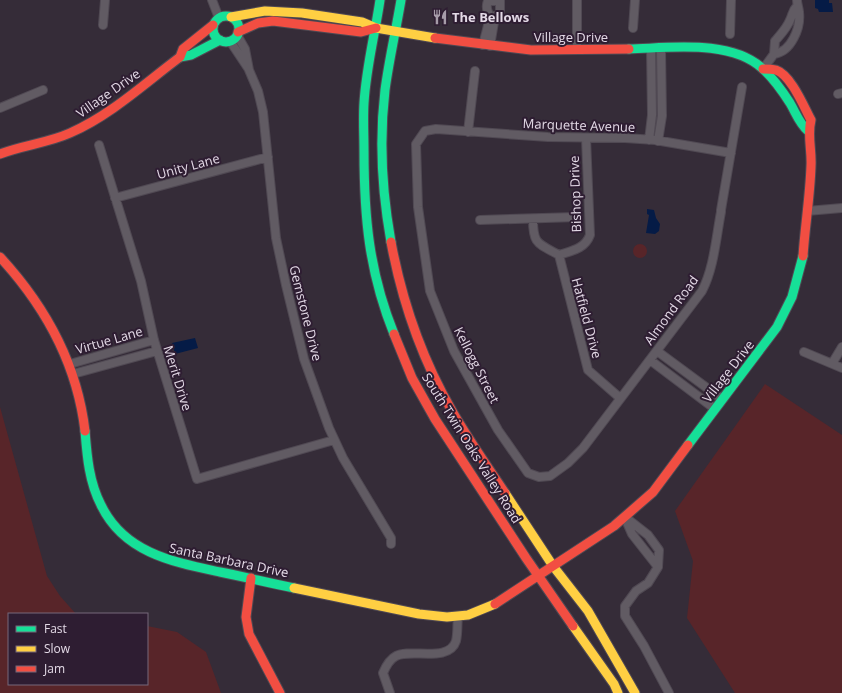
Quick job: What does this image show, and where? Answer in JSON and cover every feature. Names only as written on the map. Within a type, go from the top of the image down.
[{"type":"street","points":[[103,25],[104,0]]},
{"type":"street","points":[[212,0],[216,22],[213,32],[220,40],[235,36],[236,22],[231,17],[223,16],[216,22]]},
{"type":"street","name":"South Twin Oaks Valley Road","points":[[380,0],[364,102],[364,198],[366,226],[373,264],[387,316],[412,378],[435,419],[538,575],[614,684],[618,693]]},
{"type":"street","name":"South Twin Oaks Valley Road","points":[[401,0],[384,103],[384,200],[394,260],[407,308],[429,368],[451,410],[553,566],[563,577],[607,640],[635,693]]},
{"type":"street","points":[[487,0],[500,1],[500,13],[495,16],[486,45],[489,18],[485,8],[487,0]]},
{"type":"street","points":[[577,0],[577,49]]},
{"type":"street","points":[[634,28],[635,0]]},
{"type":"street","points":[[730,34],[731,0]]},
{"type":"street","points":[[763,69],[774,54],[775,41],[784,32],[791,20],[793,10],[797,3]]},
{"type":"street","points":[[774,54],[781,53],[793,42],[799,12],[797,3]]},
{"type":"street","name":"Village Drive","points":[[231,17],[252,12],[283,11],[362,22],[376,28],[486,45],[531,50],[723,50],[742,55],[763,69],[777,71],[800,98],[811,120],[808,131],[811,143],[811,166],[802,264],[792,297],[777,327],[653,492],[614,526],[538,575]]},
{"type":"street","name":"Village Drive","points":[[0,154],[12,149],[59,137],[78,130],[106,113],[180,57],[183,50],[216,22]]},
{"type":"street","name":"Village Drive","points":[[235,36],[258,23],[273,22],[289,22],[361,32],[376,28]]},
{"type":"street","points":[[784,32],[794,36]]},
{"type":"street","name":"Gemstone Drive","points":[[235,36],[258,91],[268,157],[276,238],[304,359],[334,440],[343,458],[391,538],[391,544]]},
{"type":"street","name":"Village Drive","points":[[180,57],[188,56],[220,40]]},
{"type":"street","points":[[658,141],[662,116],[661,49]]},
{"type":"street","points":[[649,140],[652,115],[651,50]]},
{"type":"street","points":[[468,132],[475,71]]},
{"type":"street","name":"Almond Road","points":[[539,477],[550,476],[568,463],[583,448],[695,301],[708,280],[742,87]]},
{"type":"street","points":[[0,108],[43,90]]},
{"type":"street","name":"Marquette Avenue","points":[[425,131],[436,129],[586,138],[624,138],[658,141],[731,153]]},
{"type":"street","name":"Kellogg Street","points":[[425,131],[416,144],[418,208],[430,291],[454,351],[498,430],[528,473],[539,477]]},
{"type":"street","name":"Bishop Drive","points":[[558,255],[578,248],[588,242],[590,235],[586,138]]},
{"type":"street","name":"Merit Drive","points":[[99,146],[141,281],[157,351],[197,479],[334,440]]},
{"type":"street","name":"Unity Lane","points":[[115,198],[268,157]]},
{"type":"street","points":[[807,211],[842,208]]},
{"type":"street","points":[[480,220],[576,217]]},
{"type":"street","points":[[533,218],[533,236],[536,241],[558,255]]},
{"type":"street","name":"Hatfield Drive","points":[[558,255],[588,370],[620,398]]},
{"type":"street","name":"Santa Barbara Drive","points":[[0,257],[33,295],[49,322],[70,364],[82,412],[90,473],[95,494],[106,516],[120,533],[135,546],[162,559],[433,616],[458,616],[475,612],[496,603],[538,575]]},
{"type":"street","name":"Virtue Lane","points":[[70,364],[154,340]]},
{"type":"street","points":[[132,346],[135,356]]},
{"type":"street","points":[[833,362],[842,347]]},
{"type":"street","name":"Virtue Lane","points":[[73,374],[157,351]]},
{"type":"street","points":[[657,351],[722,399]]},
{"type":"street","points":[[804,352],[833,362],[842,368]]},
{"type":"street","points":[[650,360],[715,409]]},
{"type":"street","points":[[625,517],[648,535],[659,550],[658,567],[648,583],[636,591],[625,606],[625,616],[644,646],[669,693]]},
{"type":"street","points":[[625,517],[632,534],[658,567]]},
{"type":"street","points":[[645,549],[652,542]]},
{"type":"street","points":[[251,578],[246,617],[249,634],[280,693]]},
{"type":"street","points":[[390,693],[383,673],[388,663],[397,655],[441,653],[451,648],[456,642],[458,616]]},
{"type":"shaded area","points":[[637,244],[643,244],[647,248],[647,254],[643,258],[637,258],[633,254],[633,248]]},
{"type":"shaded area","points":[[765,384],[842,435],[842,693],[735,693],[687,618],[693,561],[675,511]]},
{"type":"shaded area","points":[[0,407],[47,576],[60,596],[75,613],[8,613],[8,685],[148,685],[148,626],[177,632],[206,652],[221,693],[0,693]]},
{"type":"water","points":[[815,0],[829,0],[829,3],[832,3],[833,12],[819,12],[818,9],[815,8]]},
{"type":"water","points":[[647,209],[654,210],[656,218],[660,224],[659,231],[655,234],[646,233],[649,215],[647,214]]},
{"type":"water","points":[[195,338],[198,348],[175,354],[172,343]]},
{"type":"traffic: fast","points":[[380,0],[364,103],[365,199],[374,266],[379,289],[394,334]]},
{"type":"traffic: fast","points":[[391,242],[385,204],[382,166],[382,128],[385,90],[401,0]]},
{"type":"traffic: fast","points":[[226,16],[235,20],[239,29],[235,38],[226,42],[217,38],[213,29],[217,20],[226,16]]},
{"type":"traffic: fast","points":[[180,57],[191,55],[220,40]]},
{"type":"traffic: fast","points":[[629,49],[699,47],[717,49],[750,59],[763,69],[774,81],[808,131]]},
{"type":"traffic: fast","points":[[688,445],[777,327],[792,297],[803,256]]},
{"type":"traffic: fast","points":[[85,431],[89,469],[101,505],[111,521],[136,545],[152,553],[185,564],[294,588]]},
{"type":"traffic: slow","points":[[231,17],[265,11],[302,13],[362,22],[376,28],[435,38]]},
{"type":"traffic: slow","points":[[505,493],[553,566],[588,611],[635,693]]},
{"type":"traffic: slow","points":[[294,588],[419,614],[447,617],[468,615],[495,604]]},
{"type":"traffic: slow","points":[[573,626],[614,684],[618,693]]},
{"type":"traffic: jam","points":[[238,32],[258,23],[273,21],[361,32],[376,28]]},
{"type":"traffic: jam","points":[[0,154],[62,136],[85,126],[100,117],[180,57],[183,49],[213,25]]},
{"type":"traffic: jam","points":[[435,38],[531,50],[629,49]]},
{"type":"traffic: jam","points":[[763,69],[776,70],[787,78],[811,120],[809,131],[811,160],[803,256]]},
{"type":"traffic: jam","points":[[391,242],[407,308],[431,371],[458,421],[505,493]]},
{"type":"traffic: jam","points":[[0,257],[32,296],[57,337],[75,382],[85,431]]},
{"type":"traffic: jam","points":[[394,334],[412,378],[435,419],[526,558],[573,626]]},
{"type":"traffic: jam","points":[[495,604],[614,526],[653,492],[688,445]]},
{"type":"traffic: jam","points":[[251,578],[246,617],[249,634],[280,693]]},
{"type":"place","name":"The Bellows","points":[[440,17]]}]
